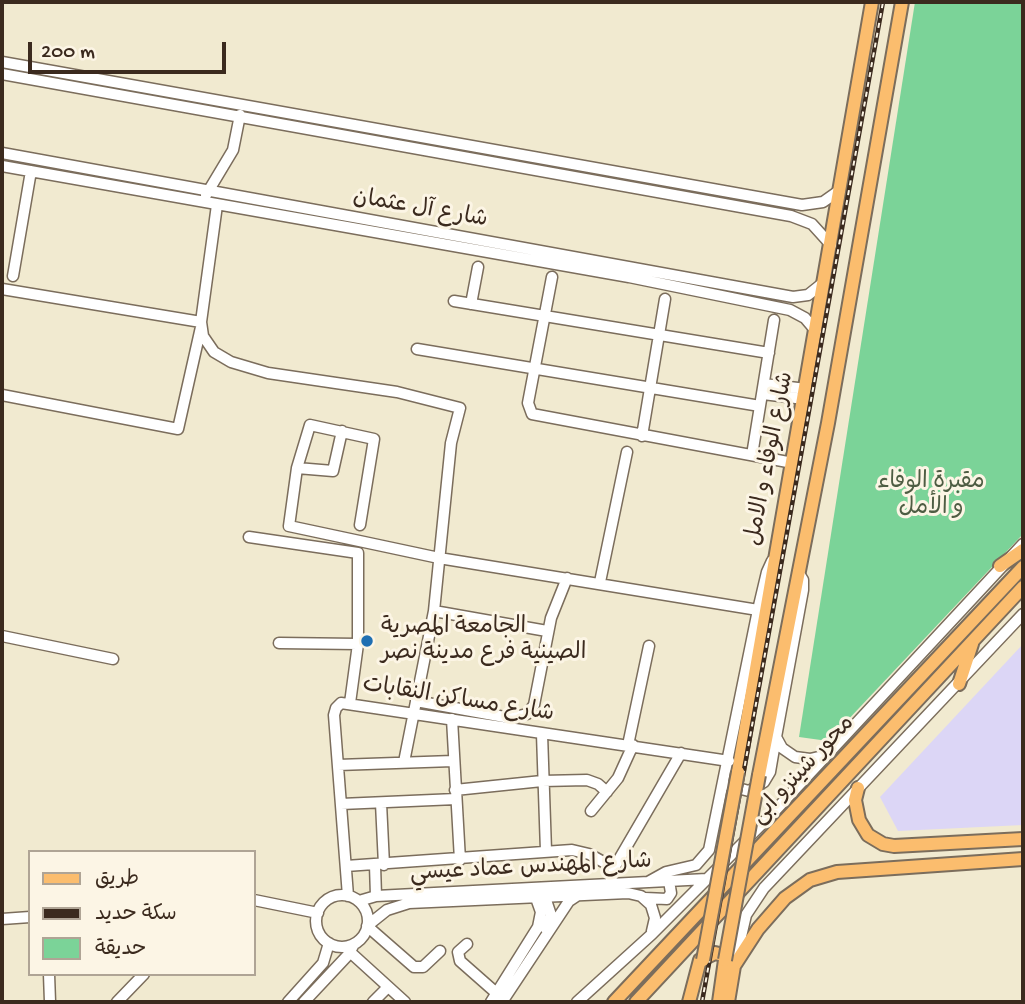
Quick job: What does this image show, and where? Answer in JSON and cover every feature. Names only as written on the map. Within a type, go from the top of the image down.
[{"type":"main road","name":"شارع الوفاء و الامل","points":[[778,556],[872,2]]},
{"type":"main road","points":[[719,1002],[729,963],[759,775],[828,424],[902,2]]},
{"type":"main road","points":[[1000,566],[1023,550]]},
{"type":"main road","points":[[696,1002],[778,556]]},
{"type":"main road","name":"محور شينزو ابى","points":[[614,1002],[1023,567]]},
{"type":"main road","name":"محور شينزو ابى","points":[[636,1002],[1023,587]]},
{"type":"main road","points":[[959,684],[974,639]]},
{"type":"main road","points":[[858,788],[857,814],[862,827],[873,839],[894,846],[1023,839]]},
{"type":"main road","points":[[938,844],[939,863]]},
{"type":"main road","points":[[728,1002],[729,963],[785,898],[810,880],[837,872],[1023,859]]},
{"type":"main road","points":[[689,1002],[700,960],[715,953],[723,955],[729,963]]},
{"type":"main road","points":[[648,1002],[662,974]]},
{"type":"street","points":[[2,62],[809,205],[829,199],[841,189]]},
{"type":"street","points":[[2,74],[367,138],[806,221],[822,233],[831,246]]},
{"type":"street","points":[[205,203],[207,191],[233,150],[240,115]]},
{"type":"street","points":[[367,138],[369,125]]},
{"type":"street","name":"شارع آل عثمان","points":[[2,153],[798,298]]},
{"type":"street","name":"شارع آل عثمان","points":[[2,166],[629,277],[796,312]]},
{"type":"street","points":[[13,276],[31,171]]},
{"type":"street","points":[[2,395],[178,429],[201,324],[217,205]]},
{"type":"street","points":[[806,221],[812,213],[809,205]]},
{"type":"street","points":[[471,304],[478,267]]},
{"type":"street","points":[[552,277],[528,402],[530,411],[536,417],[793,463]]},
{"type":"street","points":[[817,331],[796,312],[800,304],[798,298],[813,292],[826,280]]},
{"type":"street","points":[[2,289],[201,324]]},
{"type":"street","points":[[642,436],[665,299]]},
{"type":"street","points":[[454,301],[769,353]]},
{"type":"street","points":[[752,455],[774,320]]},
{"type":"street","points":[[201,324],[208,345],[231,362],[268,373],[373,387],[459,407],[461,412],[451,443],[434,611],[404,762]]},
{"type":"street","points":[[417,349],[760,406]]},
{"type":"street","points":[[763,389],[805,394]]},
{"type":"street","points":[[286,542],[297,468],[310,425],[371,438],[375,443],[360,525]]},
{"type":"street","points":[[297,468],[333,471],[342,431]]},
{"type":"street","points":[[600,582],[627,452]]},
{"type":"street","points":[[289,526],[439,558],[600,582],[758,610]]},
{"type":"street","points":[[249,537],[358,553],[358,644],[350,703]]},
{"type":"street","points":[[576,1002],[707,880],[828,755],[1023,544]]},
{"type":"street","name":"شارع الوفاء و الامل","points":[[648,882],[666,872],[696,865],[704,859],[713,841],[758,610],[768,567],[778,556]]},
{"type":"street","points":[[725,780],[737,790],[749,791],[760,786],[770,772],[804,585],[798,572]]},
{"type":"street","points":[[416,701],[510,718],[522,717],[534,705],[547,631],[567,578]]},
{"type":"street","points":[[434,611],[547,631]]},
{"type":"street","points":[[729,963],[746,915],[764,888],[1023,614]]},
{"type":"street","points":[[2,636],[113,659]]},
{"type":"street","points":[[279,643],[358,644]]},
{"type":"street","points":[[591,811],[622,770],[631,745],[649,646]]},
{"type":"street","name":"شارع مساكن النقابات","points":[[348,896],[334,711],[341,703],[729,761]]},
{"type":"street","points":[[452,719],[460,860]]},
{"type":"street","points":[[542,734],[546,852]]},
{"type":"street","points":[[776,737],[782,748],[795,757],[810,759],[828,755]]},
{"type":"street","points":[[610,884],[614,867],[681,752]]},
{"type":"street","points":[[338,765],[453,761]]},
{"type":"street","points":[[341,804],[381,803],[542,781],[593,781],[607,792]]},
{"type":"street","points":[[376,896],[380,865],[381,803]]},
{"type":"street","points":[[346,866],[546,852],[582,852],[614,867]]},
{"type":"street","name":"شارع المهندس عماد عيسي","points":[[359,901],[376,896],[707,880]]},
{"type":"street","points":[[645,898],[667,899],[671,893],[669,881]]},
{"type":"street","name":"شارع المهندس عماد عيسي","points":[[367,926],[381,914],[402,905],[632,893],[645,898],[654,914],[652,934]]},
{"type":"street","points":[[499,999],[569,901],[579,895]]},
{"type":"street","points":[[305,1002],[352,948],[361,939],[367,926],[367,915],[359,901],[348,896],[330,899],[317,918],[321,936],[329,943],[352,948],[405,1002]]},
{"type":"street","points":[[540,897],[551,915],[543,940]]},
{"type":"street","points":[[499,999],[538,927],[540,897]]},
{"type":"street","points":[[256,903],[317,918]]},
{"type":"street","points":[[2,917],[28,915]]},
{"type":"street","points":[[367,926],[414,967],[424,967],[440,951]]},
{"type":"street","points":[[288,1002],[323,963],[329,943]]},
{"type":"street","points":[[467,944],[458,952],[460,961],[499,999]]},
{"type":"street","points":[[49,976],[50,1002]]},
{"type":"street","points":[[117,1002],[142,976]]},
{"type":"street","points":[[373,1002],[388,987]]},
{"type":"shaded area","points":[[1023,644],[1023,825],[898,831],[880,797]]},
{"type":"green space","name":"مقبرة الوفاء و الأمل","points":[[915,2],[1023,2],[1023,534],[828,741],[799,737]]},
{"type":"railway","points":[[702,1002],[883,2]]},
{"type":"place","name":"الجامعة المصرية الصينية فرع مدينة نصر","points":[[367,641]]}]
